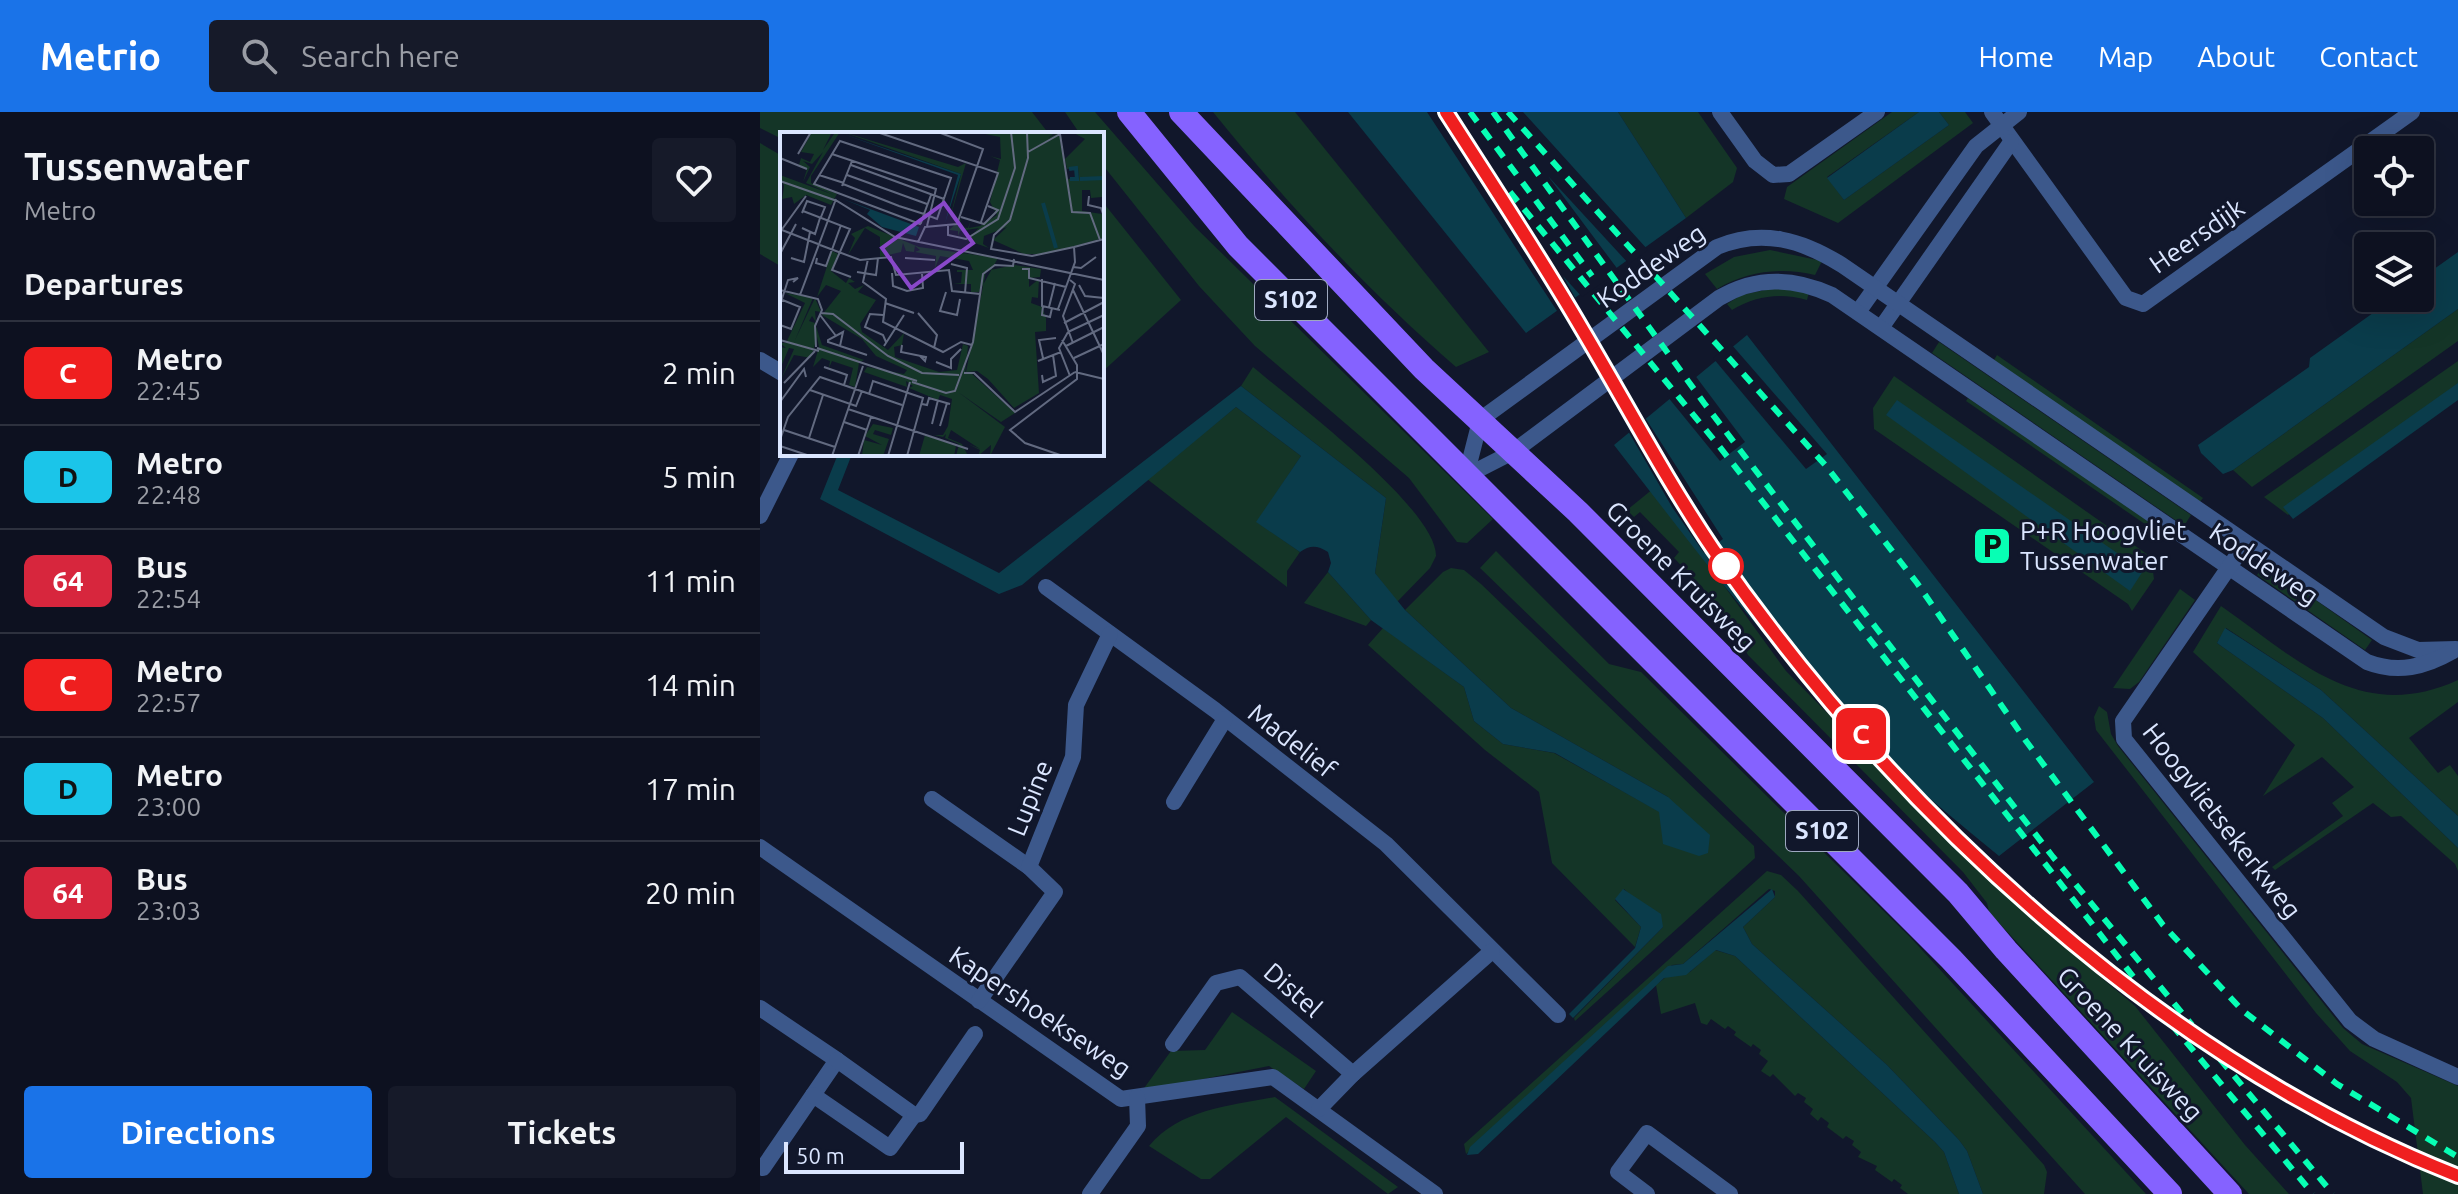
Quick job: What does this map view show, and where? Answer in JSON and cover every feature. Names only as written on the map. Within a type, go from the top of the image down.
[{"type":"main road","name":"S102","points":[[1129,112],[1238,246],[1951,959],[2170,1194]]},
{"type":"main road","name":"Groene Kruisweg","points":[[1181,112],[1295,236],[1480,421],[1578,512],[1958,893],[2006,950],[2230,1194]]},
{"type":"street","points":[[1720,112],[1755,161],[1773,175],[1789,174],[1877,112]]},
{"type":"street","points":[[1858,312],[1996,119],[2019,112]]},
{"type":"street","name":"Heersdijk","points":[[2011,142],[2126,298],[2143,304],[2412,112]]},
{"type":"street","points":[[1881,328],[2011,142],[1996,119]]},
{"type":"street","name":"Koddeweg","points":[[1480,421],[1687,267],[1731,241],[1773,237],[1799,243],[1820,251],[2245,544],[2393,642],[2418,650],[2457,649]]},
{"type":"street","name":"Koddeweg","points":[[1466,476],[1513,452],[1734,289],[1767,281],[1809,285],[1858,312],[2228,568],[2379,667],[2421,666],[2457,649]]},
{"type":"street","points":[[760,360],[780,372]]},
{"type":"street","points":[[1466,476],[1480,421]]},
{"type":"street","points":[[760,516],[790,456]]},
{"type":"street","name":"Hoogvlietsekerkweg","points":[[2245,544],[2123,721],[2124,739],[2350,1021],[2374,1039],[2458,1077]]},
{"type":"street","name":"Madelief","points":[[1046,587],[1225,719],[1386,844],[1558,1015]]},
{"type":"street","name":"Lupine","points":[[979,1001],[1055,892],[1029,867],[1073,757],[1076,705],[1110,634]]},
{"type":"street","points":[[1174,802],[1225,719]]},
{"type":"street","points":[[932,799],[1029,867]]},
{"type":"street","name":"Kapershoekseweg","points":[[763,855],[1121,1099],[1273,1077],[1435,1194]]},
{"type":"street","points":[[1319,1109],[1353,1074],[1492,951]]},
{"type":"street","name":"Distel","points":[[1173,1044],[1216,983],[1240,977],[1353,1074]]},
{"type":"street","points":[[760,1008],[914,1115]]},
{"type":"street","points":[[813,1095],[890,1148],[914,1115],[920,1114],[975,1034]]},
{"type":"street","points":[[763,1168],[837,1060]]},
{"type":"street","points":[[1090,1194],[1138,1126],[1137,1097]]},
{"type":"street","points":[[1647,1194],[1618,1172],[1647,1133],[1730,1194]]},
{"type":"green space","points":[[760,112],[1032,112],[1047,132],[780,132],[780,138],[760,128]]},
{"type":"green space","points":[[1065,112],[1095,112],[1195,227],[1493,519],[1467,543],[1457,542],[1409,478],[1255,346],[1199,286],[1104,167],[1104,132],[1079,132]]},
{"type":"green space","points":[[1213,112],[1295,112],[1489,352],[1456,367],[1391,308],[1329,245]]},
{"type":"green space","points":[[1618,112],[1698,112],[1737,168],[1733,182],[1686,218]]},
{"type":"green space","points":[[1892,112],[1919,112],[1827,177],[1844,200],[1949,125],[1939,112],[1965,112],[1973,123],[1838,223],[1784,199],[1787,187]]},
{"type":"green space","points":[[760,143],[780,155],[780,266],[760,254]]},
{"type":"green space","points":[[1104,204],[1181,300],[1104,370]]},
{"type":"green space","points":[[1770,250],[1822,261],[1815,275],[1790,271],[1764,272],[1740,278],[1717,289],[1705,274],[1734,257]]},
{"type":"green space","points":[[1779,287],[1809,292],[1807,300],[1787,296],[1768,297],[1732,310],[1727,304],[1741,295]]},
{"type":"green space","points":[[2458,309],[2458,341],[2252,487],[2233,470]]},
{"type":"green space","points":[[1939,342],[2191,515],[2184,526],[1932,353]]},
{"type":"green space","points":[[1997,355],[2203,498],[2199,503],[1994,360]]},
{"type":"green space","points":[[2458,361],[2458,393],[2288,515],[2264,497]]},
{"type":"green space","points":[[1253,367],[1360,457],[1413,511],[1430,536],[1436,556],[1430,568],[1397,602],[1375,573],[1386,498],[1241,386]]},
{"type":"green space","points":[[1894,376],[2151,557],[2154,579],[2132,611],[2128,604],[1874,429],[1873,408]]},
{"type":"green space","points":[[1968,398],[2174,538],[2171,542],[1966,401]]},
{"type":"green space","points":[[1236,407],[1301,456],[1257,522],[1300,552],[1287,571],[1287,587],[1147,479]]},
{"type":"green space","points":[[1659,484],[1693,543],[1786,671],[2018,907],[2135,1006],[2245,1145],[2289,1194],[2249,1194],[1989,912],[1987,903],[1963,872],[1748,655],[1731,625],[1717,611],[1720,606],[1674,558],[1679,552],[1640,512],[1634,517],[1627,510]]},
{"type":"green space","points":[[1496,551],[1609,664],[1641,672],[1910,937],[2146,1194],[2085,1194],[1799,876],[1480,568]]},
{"type":"green space","points":[[2265,564],[2372,640],[2365,650],[2257,575]]},
{"type":"green space","points":[[1451,568],[1464,570],[1481,584],[1754,846],[1755,858],[1575,1021],[1574,1018],[1663,927],[1624,889],[1615,900],[1641,927],[1635,947],[1552,863],[1539,792],[1485,750],[1368,645],[1383,628],[1464,687],[1474,721],[1503,744],[1554,753],[1660,812],[1668,797],[1511,708],[1405,610],[1443,572]]},
{"type":"green space","points":[[1328,572],[1371,620],[1366,626],[1304,603]]},
{"type":"green space","points":[[2180,589],[2195,600],[2139,682],[2130,689],[2113,688]]},
{"type":"green space","points":[[2221,606],[2304,665],[2331,680],[2360,690],[2390,695],[2423,692],[2458,680],[2458,702],[2409,738],[2438,773],[2450,765],[2458,776],[2458,816],[2321,690],[2226,628],[2217,643],[2323,718],[2458,848],[2458,871],[2455,864],[2401,816],[2391,817],[2373,803],[2275,870],[2272,867],[2343,816],[2332,803],[2354,787],[2322,757],[2263,796],[2295,745],[2193,652]]},
{"type":"green space","points":[[2099,706],[2107,712],[2111,734],[2118,746],[2343,1028],[2362,1044],[2458,1086],[2458,1194],[2423,1194],[2411,1098],[2397,1082],[2350,1051],[2316,1013],[2096,730],[2094,717]]},
{"type":"green space","points":[[1767,871],[1781,875],[1798,891],[2044,1165],[2047,1172],[2044,1194],[1983,1194],[1967,1151],[1959,1140],[1887,1065],[1752,944],[1743,927],[1775,897],[1775,891],[1769,889],[1683,964],[1672,965],[1466,1154],[1464,1144]]},
{"type":"green space","points":[[1715,950],[1735,956],[1935,1142],[1944,1152],[1959,1194],[1908,1194],[1894,1179],[1892,1182],[1875,1170],[1877,1166],[1858,1157],[1861,1152],[1852,1145],[1854,1141],[1846,1136],[1843,1139],[1827,1127],[1829,1123],[1821,1117],[1818,1121],[1810,1114],[1813,1109],[1804,1102],[1806,1098],[1798,1093],[1795,1096],[1773,1074],[1770,1077],[1761,1071],[1768,1061],[1759,1054],[1761,1050],[1734,1035],[1736,1032],[1728,1026],[1725,1029],[1711,1019],[1707,1025],[1701,1023],[1695,1003],[1661,1014],[1656,985],[1667,976],[1690,972]]},
{"type":"green space","points":[[1232,1012],[1316,1071],[1304,1089],[1269,1066],[1142,1091],[1171,1051],[1205,1050]]},
{"type":"green space","points":[[1275,1097],[1398,1187],[1388,1194],[1286,1117],[1210,1179],[1201,1179],[1149,1146],[1175,1124],[1191,1117]]},
{"type":"water","points":[[1348,112],[1618,112],[1686,218],[1526,333]]},
{"type":"water","points":[[1919,112],[1939,112],[1949,125],[1844,200],[1827,178]]},
{"type":"water","points":[[2458,252],[2458,309],[2233,470],[2223,474],[2201,453],[2198,445],[2309,367],[2310,358],[2374,312],[2434,312],[2434,269]]},
{"type":"water","points":[[1747,335],[2094,782],[1999,856],[1897,770],[1802,676],[1729,591],[1614,445]]},
{"type":"water","points":[[2458,383],[2458,400],[2293,519],[2283,507]]},
{"type":"water","points":[[1241,386],[1386,498],[1375,573],[1405,610],[1511,708],[1668,797],[1710,835],[1708,853],[1699,856],[1663,844],[1659,812],[1555,753],[1503,744],[1474,721],[1464,687],[1371,620],[1328,572],[1331,563],[1328,552],[1314,547],[1300,552],[1256,522],[1301,456],[1236,407],[1022,585],[999,594],[820,499],[837,456],[851,456],[838,490],[999,573]]},
{"type":"water","points":[[1897,400],[2143,571],[2130,591],[1886,415]]},
{"type":"water","points":[[2225,628],[2321,690],[2458,816],[2458,848],[2323,718],[2217,643]]},
{"type":"water","points":[[1623,889],[1661,914],[1663,927],[1573,1018],[1569,1014],[1635,948],[1641,927],[1615,899]]},
{"type":"water","points":[[1772,889],[1775,897],[1743,927],[1752,944],[1887,1065],[1959,1140],[1967,1151],[1983,1194],[1959,1194],[1944,1152],[1935,1142],[1735,956],[1716,950],[1686,975],[1664,978],[1478,1154],[1467,1155],[1470,1147],[1668,966],[1683,964]]},
{"type":"pier","points":[[1427,112],[1523,112],[1648,250],[1629,264],[1548,176],[1619,271],[1582,297],[1563,276],[1577,301],[1559,314]]},
{"type":"pier","points":[[1731,344],[1827,454],[1806,469],[1713,358]]},
{"type":"pier","points":[[1694,374],[1745,442],[1720,461],[1667,396]]},
{"type":"pier","points":[[1644,416],[1723,539],[1704,553],[1672,507],[1627,429]]},
{"type":"railway","points":[[1446,112],[1549,274],[1713,549],[1785,646],[1864,741],[1949,831],[2041,916],[2139,994],[2241,1065],[2348,1126],[2458,1176]]},
{"type":"railway","points":[[1470,112],[1592,276]]},
{"type":"railway","points":[[1493,112],[1704,403],[1877,629],[2053,857],[2192,1025]]},
{"type":"railway","points":[[1508,112],[1826,466],[1917,583],[2026,741],[2163,925],[2242,1010],[2337,1084],[2458,1157]]},
{"type":"railway","points":[[1510,192],[1719,446],[2139,984]]},
{"type":"railway","points":[[2172,1025],[2313,1194]]},
{"type":"railway","points":[[2220,1059],[2333,1194]]},
{"type":"metro line","name":"C","points":[[1446,112],[1537,254],[1673,488],[1715,551],[1807,674],[1890,767],[1986,864],[2152,1004],[2250,1071],[2305,1104],[2458,1176]]},
{"type":"place","name":"P+R Hoogvliet Tussenwater","points":[[1992,546]]}]
